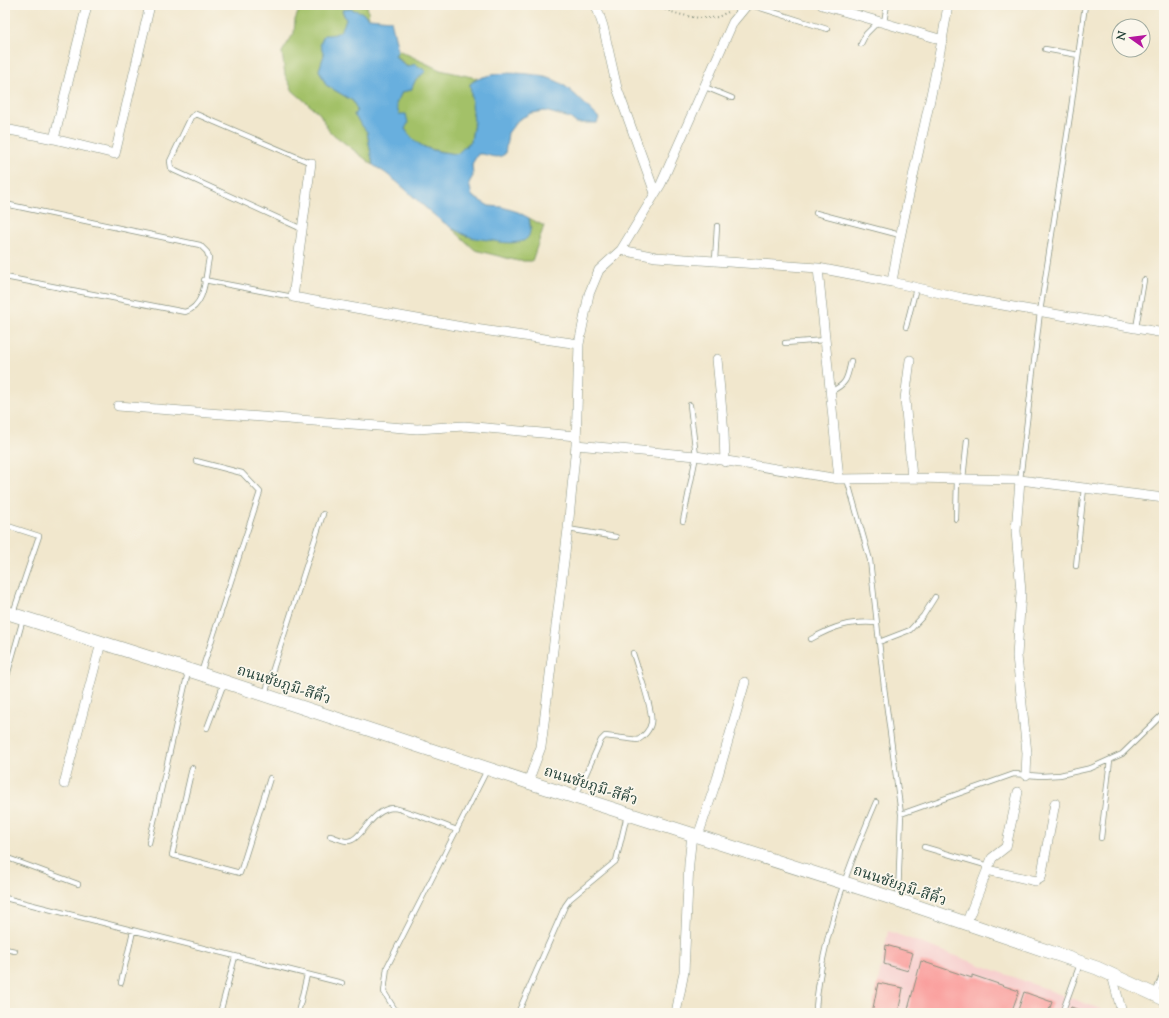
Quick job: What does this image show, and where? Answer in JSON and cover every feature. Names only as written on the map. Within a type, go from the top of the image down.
[{"type":"main road","name":"ถนนชัยภูมิ-สีคิ้ว","points":[[14,615],[101,644],[225,682],[627,814],[898,900],[1112,975],[1159,996]]},
{"type":"street","points":[[54,139],[87,5]]},
{"type":"street","points":[[5,129],[115,154],[150,5]]},
{"type":"street","points":[[596,5],[603,26],[617,88],[655,193]]},
{"type":"street","points":[[528,782],[541,747],[568,530],[576,441],[579,344],[589,294],[599,270],[621,250],[655,193],[705,87],[733,22],[747,5]]},
{"type":"street","points":[[822,5],[943,40]]},
{"type":"street","points":[[892,282],[900,235],[943,40],[948,5]]},
{"type":"street","points":[[311,163],[293,297],[468,328],[579,344]]},
{"type":"street","points":[[621,250],[656,257],[818,268],[892,282],[962,298],[1164,333]]},
{"type":"street","points":[[818,268],[830,392],[843,479]]},
{"type":"street","points":[[717,359],[724,433],[725,462]]},
{"type":"street","points":[[910,360],[906,399],[912,478]]},
{"type":"street","points":[[118,406],[417,429],[464,426],[696,456],[725,462],[843,479],[912,478],[1020,480],[1164,498]]},
{"type":"street","points":[[1020,480],[1016,531],[1021,592],[1017,656],[1027,752],[1026,775]]},
{"type":"street","points":[[64,784],[101,644]]},
{"type":"street","points":[[676,1013],[684,972],[689,863],[695,835],[717,779],[745,682]]},
{"type":"street","points":[[966,924],[992,858],[1006,847],[1018,792]]},
{"type":"street","points":[[988,868],[1036,881],[1039,880],[1041,878],[1056,803]]},
{"type":"street","points":[[1112,975],[1122,1013]]},
{"type":"lane","points":[[751,5],[827,29]]},
{"type":"lane","points":[[861,44],[866,34],[881,22],[887,5]]},
{"type":"lane","points":[[1020,480],[1040,312],[1085,5]]},
{"type":"lane","points":[[1045,49],[1078,55]]},
{"type":"lane","points":[[705,87],[732,98]]},
{"type":"lane","points":[[302,229],[173,170],[170,162],[191,117],[196,114],[311,163]]},
{"type":"lane","points":[[5,204],[200,245],[207,252],[209,258],[201,298],[193,310],[185,312],[5,278]]},
{"type":"lane","points":[[816,214],[900,235]]},
{"type":"lane","points":[[715,261],[717,226]]},
{"type":"lane","points":[[204,280],[293,297]]},
{"type":"lane","points":[[1136,328],[1144,280]]},
{"type":"lane","points":[[906,327],[916,288]]},
{"type":"lane","points":[[785,343],[825,340]]},
{"type":"lane","points":[[830,392],[840,388],[846,382],[852,362]]},
{"type":"lane","points":[[683,522],[696,456],[690,405]]},
{"type":"lane","points":[[956,519],[960,479],[967,440]]},
{"type":"lane","points":[[149,843],[194,672],[260,492],[242,474],[196,461]]},
{"type":"lane","points":[[843,479],[870,560],[901,814],[898,900]]},
{"type":"lane","points":[[1076,566],[1084,488]]},
{"type":"lane","points":[[265,695],[323,514]]},
{"type":"lane","points":[[5,683],[14,615],[39,536],[8,526]]},
{"type":"lane","points":[[568,530],[616,537]]},
{"type":"lane","points":[[879,642],[910,630],[924,616],[935,597]]},
{"type":"lane","points":[[811,639],[843,624],[862,622],[877,623]]},
{"type":"lane","points":[[576,797],[601,740],[605,736],[638,740],[643,737],[651,723],[650,712],[633,653]]},
{"type":"lane","points":[[207,728],[225,682]]},
{"type":"lane","points":[[901,814],[999,777],[1014,774],[1060,775],[1091,768],[1122,754],[1164,713]]},
{"type":"lane","points":[[1101,838],[1110,760]]},
{"type":"lane","points":[[192,768],[172,856],[240,873],[270,778]]},
{"type":"lane","points":[[397,1013],[384,992],[387,967],[488,769]]},
{"type":"lane","points":[[816,1013],[816,996],[829,930],[843,882],[876,802]]},
{"type":"lane","points":[[330,836],[348,841],[356,839],[369,821],[382,811],[393,808],[457,830]]},
{"type":"lane","points":[[518,1013],[565,906],[581,889],[616,861],[627,814]]},
{"type":"lane","points":[[924,847],[988,868]]},
{"type":"lane","points":[[5,857],[78,884]]},
{"type":"lane","points":[[5,898],[235,958],[342,983]]},
{"type":"lane","points":[[121,983],[133,931]]},
{"type":"lane","points":[[5,949],[15,951]]},
{"type":"lane","points":[[220,1013],[235,958]]},
{"type":"lane","points":[[1062,1013],[1080,964]]},
{"type":"lane","points":[[1159,996],[1164,970]]},
{"type":"lane","points":[[298,1013],[307,975]]},
{"type":"path","points":[[654,5],[670,13],[698,17],[718,17],[731,10]]},
{"type":"shaded area","points":[[888,931],[1111,1013],[872,1013]]},
{"type":"green space","points":[[301,5],[367,5],[369,18],[356,11],[342,11],[346,20],[341,31],[333,35],[325,36],[324,55],[319,70],[326,85],[353,101],[357,110],[354,115],[367,132],[373,165],[329,131],[320,114],[293,91],[285,75],[282,52],[294,33],[295,20]]},
{"type":"green space","points":[[398,50],[440,70],[477,78],[470,84],[474,122],[471,141],[457,154],[423,146],[409,135],[404,127],[396,104],[402,92],[411,90],[415,81],[408,67],[395,55]]},
{"type":"green space","points":[[529,218],[544,226],[532,261],[518,261],[475,250],[448,225],[466,236],[531,229]]},
{"type":"water","points":[[350,9],[361,12],[369,18],[391,20],[398,50],[395,56],[407,67],[415,64],[426,71],[415,81],[411,90],[402,92],[396,104],[399,114],[406,114],[408,123],[405,129],[410,136],[427,148],[457,154],[471,141],[474,122],[470,84],[489,75],[515,73],[529,74],[542,76],[553,80],[567,88],[599,118],[597,123],[576,123],[570,118],[545,111],[531,113],[518,120],[508,133],[505,154],[495,157],[478,154],[472,164],[473,176],[469,183],[472,196],[489,206],[502,207],[518,212],[529,218],[530,233],[526,239],[515,243],[507,243],[465,235],[440,220],[397,182],[373,165],[367,132],[354,115],[357,110],[353,101],[326,85],[319,70],[324,55],[320,44],[324,35],[336,34],[341,30],[346,20],[342,10]]},
{"type":"building","points":[[886,945],[913,953],[908,971],[884,964]]},
{"type":"building","points":[[921,961],[972,978],[972,975],[1019,991],[1011,1013],[907,1013]]},
{"type":"building","points":[[878,983],[903,988],[898,1013],[872,1013]]},
{"type":"building","points":[[1024,992],[1052,1002],[1048,1013],[1017,1013]]},
{"type":"building","points":[[1071,1007],[1087,1013],[1069,1013]]}]
